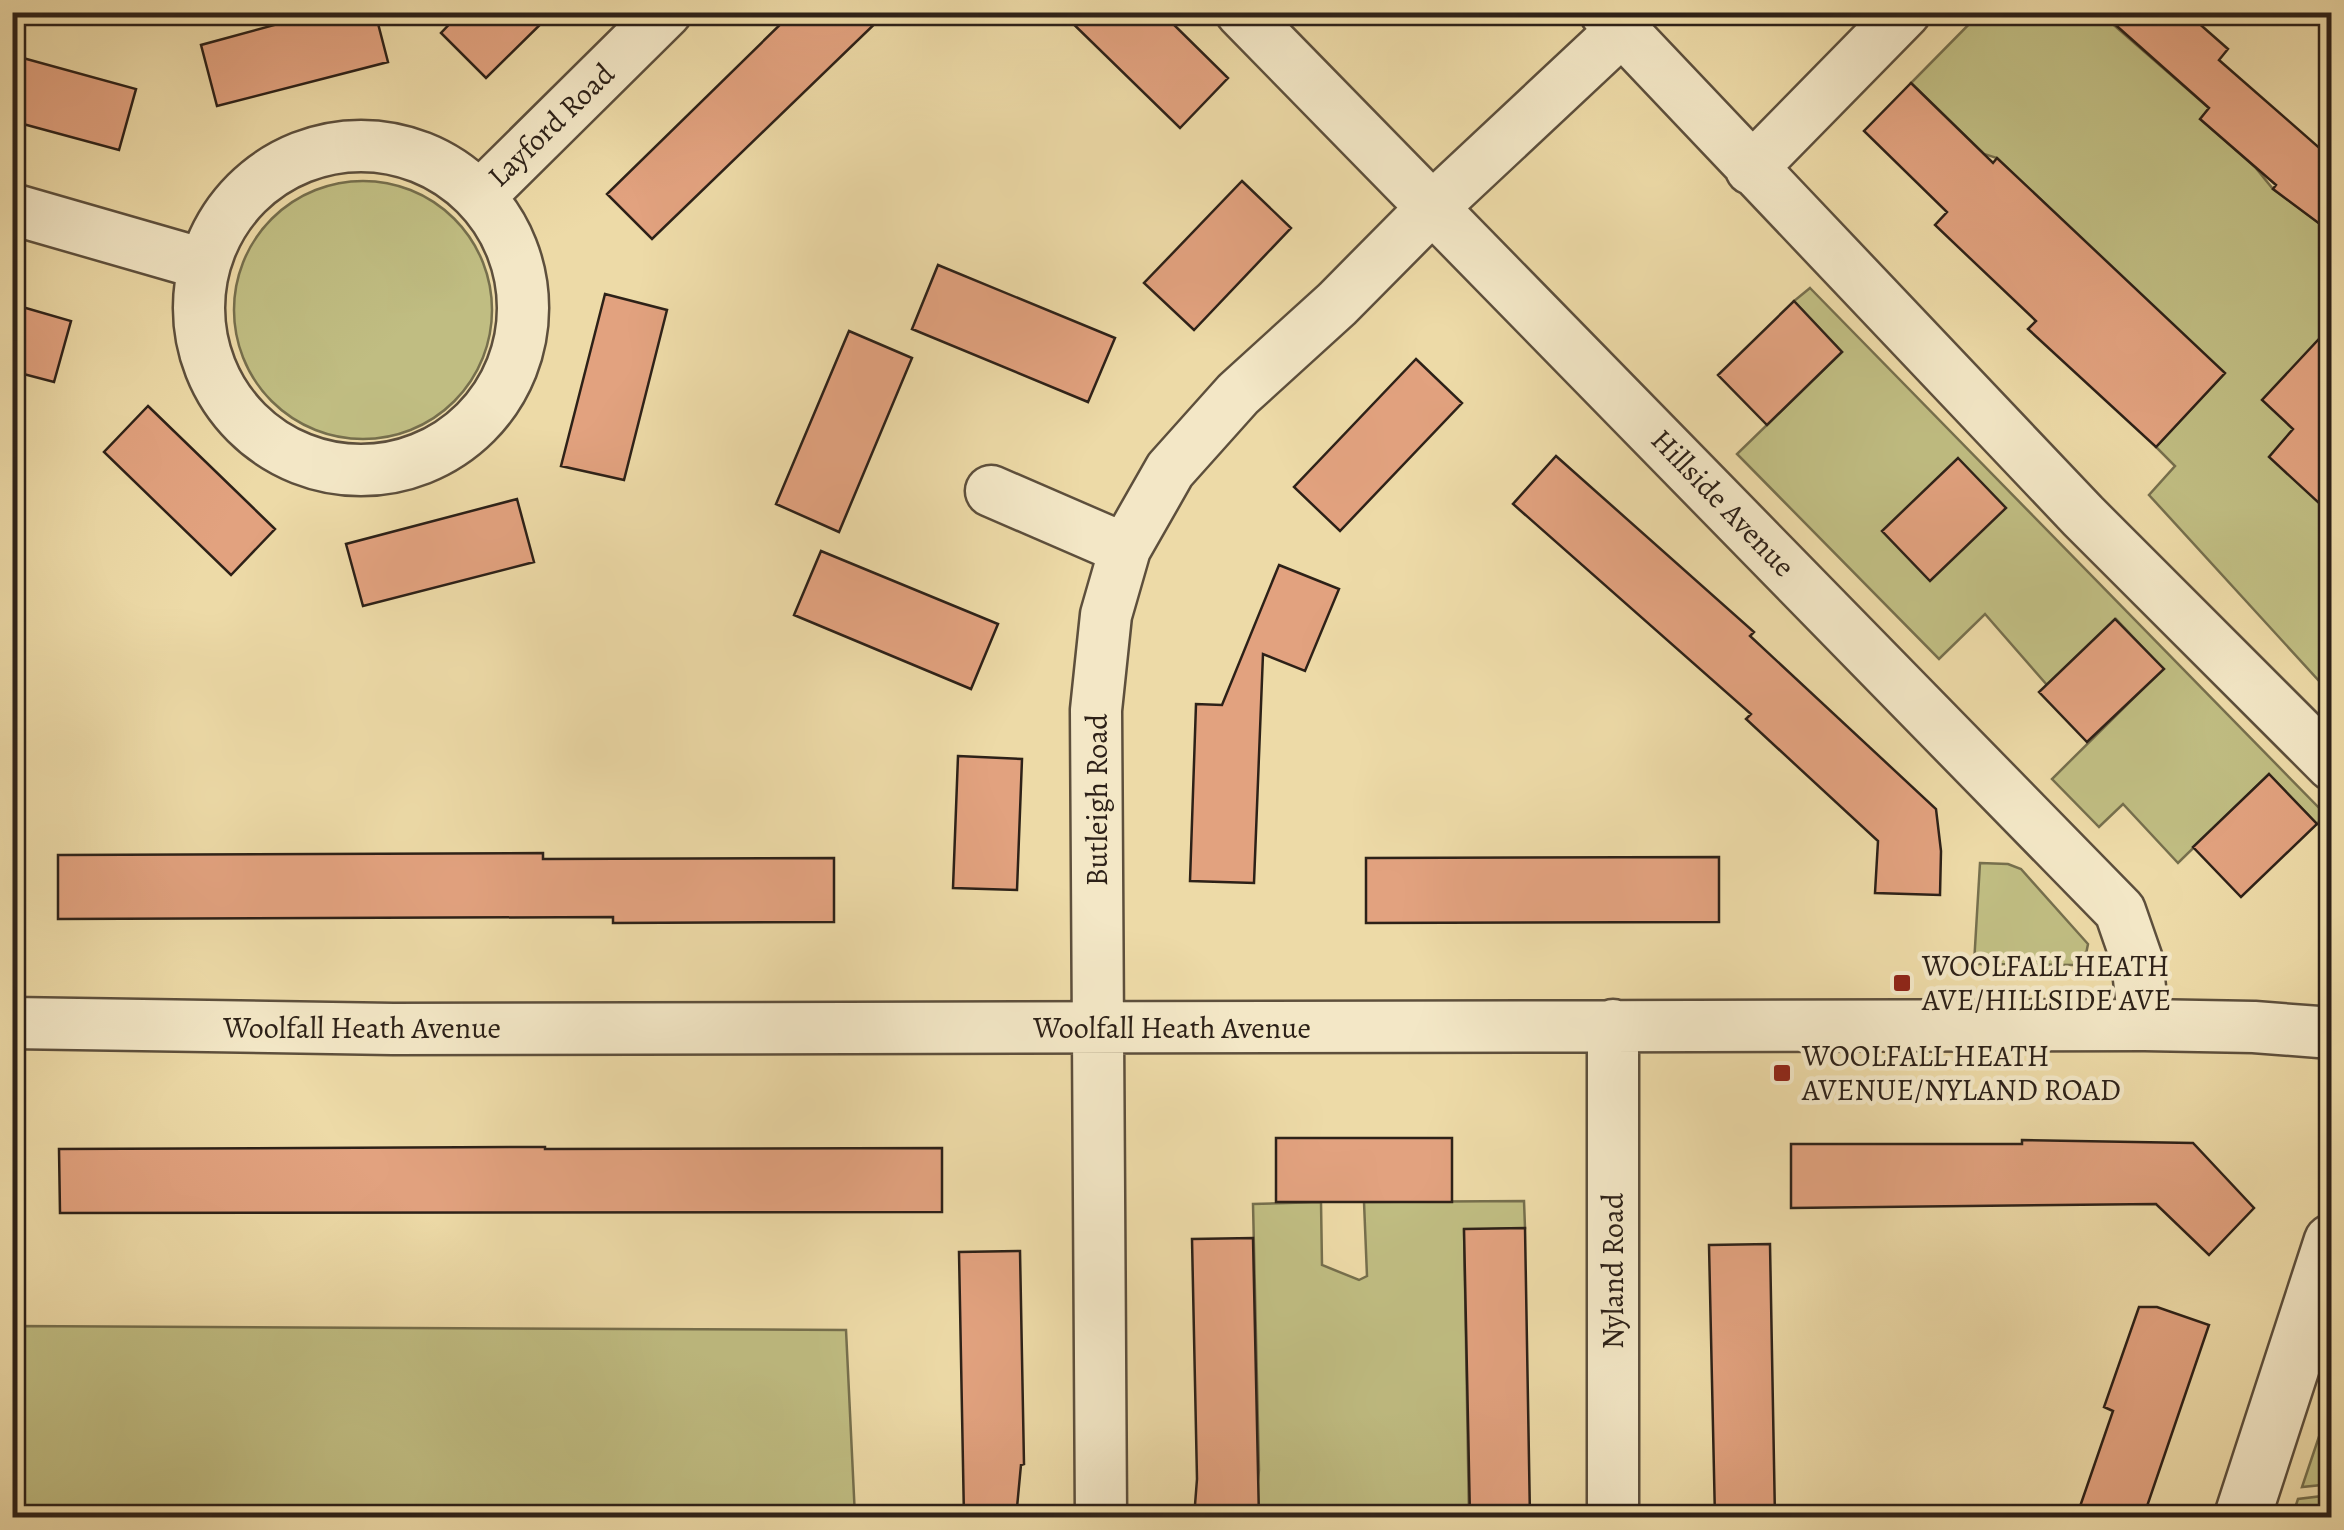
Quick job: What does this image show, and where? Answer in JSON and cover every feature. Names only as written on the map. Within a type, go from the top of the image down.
[{"type":"street","name":"Layford Road","points":[[480,196],[666,12]]},
{"type":"street","name":"Hillside Avenue","points":[[1241,12],[2120,911],[2137,960],[2144,1025]]},
{"type":"street","points":[[1752,169],[1905,12]]},
{"type":"street","name":"Butleigh Road","points":[[1101,1518],[1096,710],[1106,615],[1124,548],[1170,470],[1238,394],[1338,304],[1614,21]]},
{"type":"street","points":[[1614,21],[2083,516],[2332,765]]},
{"type":"street","name":"Layford Road","points":[[346,145],[394,148],[440,165],[480,196],[509,238],[523,289],[521,342],[502,390],[470,431],[425,458],[374,471],[322,467],[274,447],[234,412],[208,367],[197,316],[203,264],[224,219],[256,183],[298,158],[346,145]]},
{"type":"street","points":[[12,209],[203,264]]},
{"type":"street","points":[[991,491],[1124,548]]},
{"type":"street","name":"Woolfall Heath Avenue","points":[[12,1024],[394,1029],[2144,1025],[2254,1027],[2332,1034]]},
{"type":"street","name":"Nyland Road","points":[[1613,1025],[1614,1518]]},
{"type":"street","points":[[2242,1518],[2332,1242]]},
{"type":"shaded area","points":[[1980,13],[2100,13],[2209,108],[2201,119],[2255,167],[2273,189],[2331,232],[2331,694],[2149,495],[2175,466],[2156,447],[2224,374],[1997,158],[1984,154],[1911,83]]},
{"type":"shaded area","points":[[363,181],[413,190],[454,219],[483,260],[492,310],[483,360],[454,401],[413,430],[363,439],[313,430],[272,401],[243,360],[234,310],[243,260],[272,219],[313,190]]},
{"type":"shaded area","points":[[1810,288],[2325,814],[2317,824],[2269,774],[2178,863],[2123,804],[2099,827],[2052,779],[2163,669],[2116,619],[2047,685],[1985,614],[1939,659],[1737,454],[1842,352],[1794,301]]},
{"type":"shaded area","points":[[1980,863],[2008,864],[2021,869],[2088,944],[2085,959],[2074,965],[1974,964]]},
{"type":"shaded area","points":[[1524,1201],[1525,1228],[1464,1230],[1469,1517],[1254,1517],[1259,1470],[1253,1204],[1321,1202],[1322,1265],[1359,1280],[1367,1276],[1364,1202]]},
{"type":"shaded area","points":[[13,1326],[846,1330],[855,1517],[13,1517]]},
{"type":"shaded area","points":[[2331,1401],[2331,1484],[2302,1487]]},
{"type":"shaded area","points":[[2331,1495],[2331,1517],[2292,1517],[2298,1499]]},
{"type":"building","points":[[322,12],[375,12],[388,62],[217,106],[201,45]]},
{"type":"building","points":[[461,12],[553,12],[486,78],[441,33]]},
{"type":"building","points":[[793,12],[887,12],[652,239],[607,194]]},
{"type":"building","points":[[1061,12],[1161,12],[1228,78],[1180,128]]},
{"type":"building","points":[[2101,12],[2186,12],[2228,49],[2219,60],[2332,159],[2332,233],[2273,189],[2276,185],[2200,119],[2209,108]]},
{"type":"building","points":[[12,55],[136,89],[119,150],[12,121]]},
{"type":"building","points":[[1911,83],[1993,163],[1997,158],[2225,373],[2156,447],[2028,329],[2036,321],[1935,225],[1947,212],[1864,131]]},
{"type":"building","points":[[1242,181],[1291,228],[1194,330],[1144,283]]},
{"type":"building","points":[[938,265],[1115,338],[1088,402],[912,329]]},
{"type":"building","points":[[605,294],[667,310],[624,480],[561,466]]},
{"type":"building","points":[[1794,301],[1842,352],[1767,425],[1718,375]]},
{"type":"building","points":[[12,304],[71,321],[54,382],[12,371]]},
{"type":"building","points":[[2332,325],[2332,515],[2269,457],[2293,429],[2262,400]]},
{"type":"building","points":[[849,331],[912,358],[839,532],[776,504]]},
{"type":"building","points":[[1416,359],[1462,403],[1340,531],[1294,487]]},
{"type":"building","points":[[148,406],[275,529],[231,575],[104,452]]},
{"type":"building","points":[[1556,456],[1754,632],[1750,636],[1936,809],[1941,851],[1940,895],[1875,893],[1878,841],[1746,719],[1751,714],[1513,504]]},
{"type":"building","points":[[1958,458],[2006,508],[1930,581],[1882,531]]},
{"type":"building","points":[[517,499],[534,562],[363,606],[346,544]]},
{"type":"building","points":[[821,551],[998,624],[971,689],[794,615]]},
{"type":"building","points":[[1279,565],[1339,589],[1305,671],[1263,654],[1254,883],[1190,881],[1196,704],[1222,705]]},
{"type":"building","points":[[2115,619],[2164,669],[2087,742],[2039,692]]},
{"type":"building","points":[[958,756],[1022,759],[1017,890],[953,888]]},
{"type":"building","points":[[2269,774],[2317,824],[2241,897],[2193,847]]},
{"type":"building","points":[[543,853],[543,859],[834,858],[834,922],[613,923],[613,917],[58,919],[58,855]]},
{"type":"building","points":[[1719,857],[1719,922],[1366,923],[1366,858]]},
{"type":"building","points":[[1276,1138],[1452,1138],[1452,1202],[1276,1202]]},
{"type":"building","points":[[2022,1140],[2193,1143],[2254,1208],[2209,1255],[2156,1204],[1791,1208],[1791,1144],[2022,1144]]},
{"type":"building","points":[[942,1148],[942,1212],[60,1213],[59,1149]]},
{"type":"building","points":[[1525,1228],[1530,1518],[1470,1518],[1464,1229]]},
{"type":"building","points":[[1253,1238],[1259,1518],[1194,1518],[1197,1479],[1192,1239]]},
{"type":"building","points":[[1770,1244],[1775,1518],[1715,1518],[1709,1245]]},
{"type":"building","points":[[1020,1251],[1024,1464],[1016,1518],[964,1518],[959,1252]]},
{"type":"building","points":[[2139,1307],[2157,1307],[2209,1325],[2143,1518],[2076,1518],[2113,1411],[2104,1407]]},
{"type":"place","name":"WOOLFALL HEATH AVE/HILLSIDE AVE","points":[[1902,983]]},
{"type":"place","name":"WOOLFALL HEATH AVENUE/NYLAND ROAD","points":[[1782,1073]]}]
